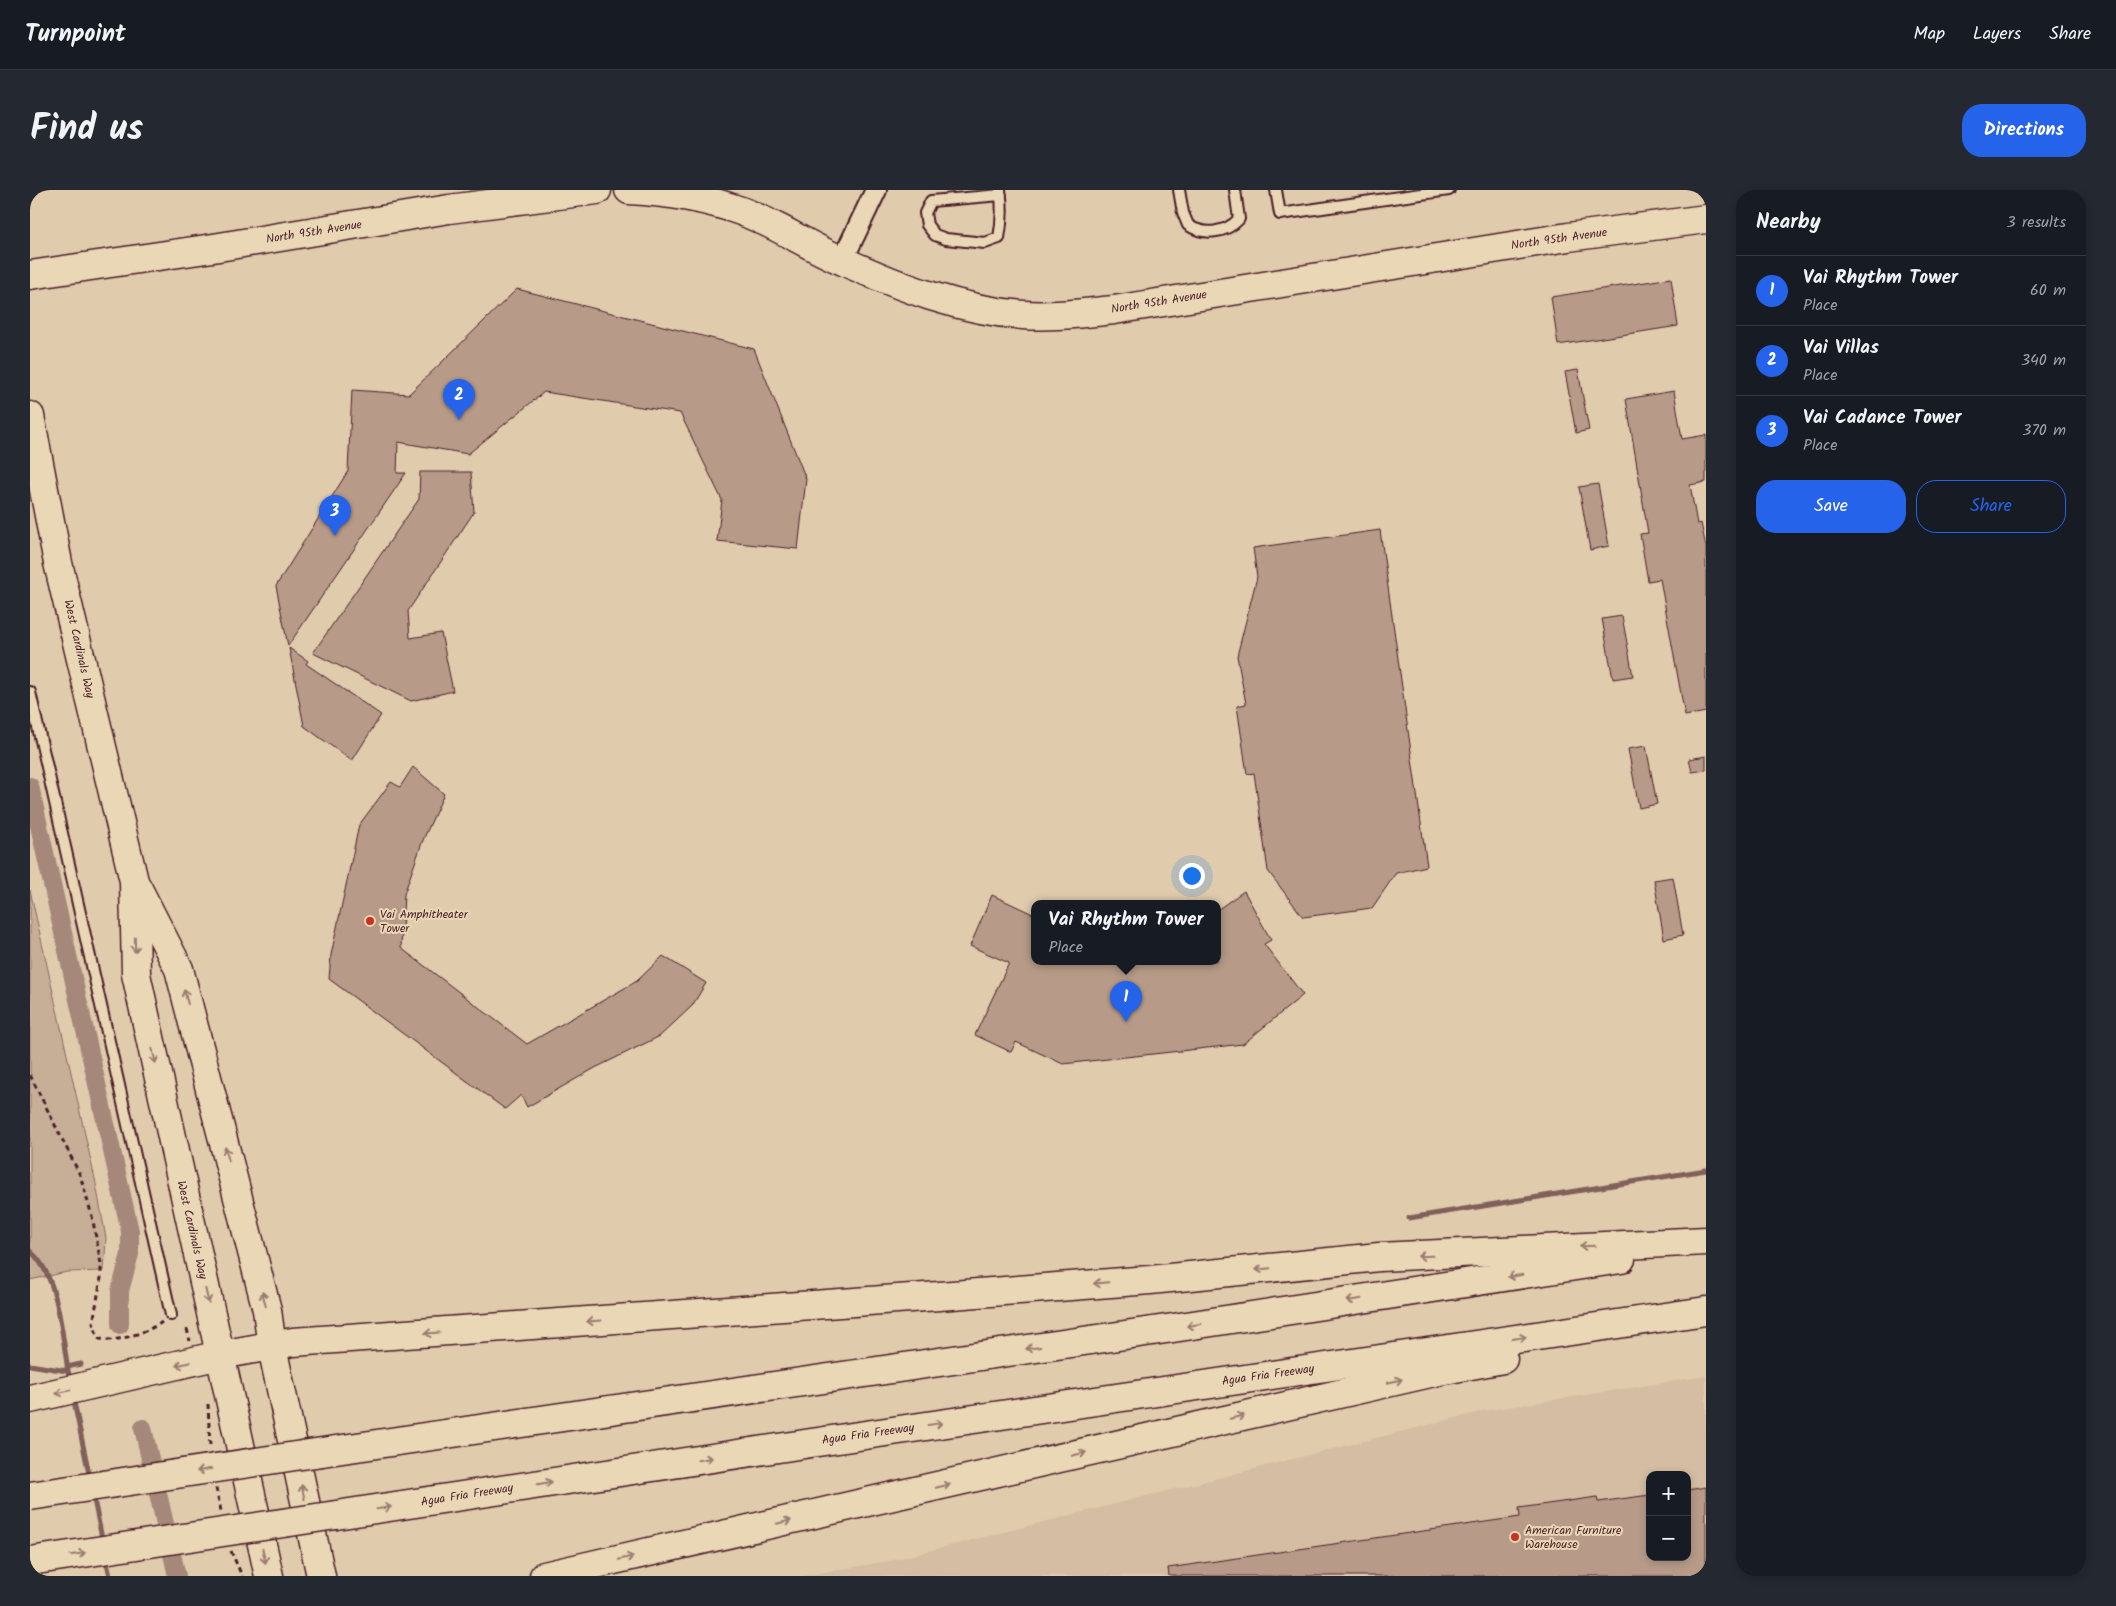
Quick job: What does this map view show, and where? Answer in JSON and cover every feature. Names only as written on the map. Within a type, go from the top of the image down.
[{"type":"main road","name":"North 95th Avenue","points":[[30,275],[213,248],[449,209],[597,190]]},
{"type":"main road","name":"North 95th Avenue","points":[[629,190],[688,197],[741,211],[842,261],[928,295],[962,305],[1023,315],[1053,315],[1114,310],[1558,239],[1706,219]]},
{"type":"main road","name":"West Cardinals Way","points":[[30,416],[58,564],[134,881],[136,974],[269,1576]]},
{"type":"main road","name":"West Cardinals Way","points":[[134,881],[179,969],[267,1310],[272,1347]]},
{"type":"main road","points":[[30,1399],[220,1355],[293,1342],[1150,1280],[1379,1258],[1706,1241]]},
{"type":"main road","points":[[30,1496],[1173,1328],[1706,1246]]},
{"type":"main road","name":"Agua Fria Freeway","points":[[30,1561],[850,1437],[1706,1311]]},
{"type":"main road","points":[[544,1576],[1439,1371],[1475,1363],[1577,1348],[1706,1317]]},
{"type":"main road","points":[[272,1347],[321,1576]]},
{"type":"street","points":[[842,261],[876,190]]},
{"type":"lane","points":[[1179,190],[1183,213],[1188,225],[1203,231],[1215,231],[1234,225],[1239,219],[1235,190]]},
{"type":"lane","points":[[1276,190],[1280,214],[1449,190]]},
{"type":"lane","points":[[1001,193],[1002,222],[998,238],[985,243],[946,240],[935,235],[928,225],[925,213],[932,200],[1001,193]]},
{"type":"lane","points":[[30,692],[171,1315]]},
{"type":"path","points":[[30,1075],[80,1175],[92,1216],[101,1264],[101,1278],[93,1323],[98,1338],[108,1341],[138,1334]]},
{"type":"shaded area","points":[[30,890],[95,1179],[106,1238],[104,1271],[67,1272],[30,1280]]},
{"type":"shaded area","points":[[1706,1376],[1706,1576],[801,1576],[889,1561],[1483,1411]]},
{"type":"building","points":[[1671,278],[1678,326],[1558,345],[1551,297]]},
{"type":"building","points":[[517,289],[754,349],[806,479],[798,549],[717,541],[722,500],[680,413],[544,392],[468,454],[398,442],[397,473],[406,473],[288,646],[276,586],[348,471],[352,390],[409,394]]},
{"type":"building","points":[[1578,370],[1589,430],[1576,433],[1565,372]]},
{"type":"building","points":[[1674,391],[1682,439],[1706,435],[1706,482],[1690,485],[1697,524],[1701,523],[1706,547],[1706,712],[1685,716],[1660,579],[1648,581],[1640,534],[1648,533],[1626,399]]},
{"type":"building","points":[[420,472],[471,472],[474,512],[408,611],[410,638],[441,633],[453,691],[411,701],[313,653],[419,499]]},
{"type":"building","points":[[1598,484],[1609,546],[1590,550],[1579,487]]},
{"type":"building","points":[[1380,530],[1427,866],[1396,873],[1372,908],[1303,917],[1268,871],[1254,773],[1247,774],[1237,706],[1246,704],[1237,656],[1257,577],[1253,548]]},
{"type":"building","points":[[1622,616],[1633,676],[1613,679],[1602,619]]},
{"type":"building","points":[[289,648],[308,661],[306,664],[381,715],[352,761],[304,726]]},
{"type":"building","points":[[1646,746],[1657,804],[1639,808],[1628,749]]},
{"type":"building","points":[[1706,756],[1706,770],[1692,772],[1689,759]]},
{"type":"building","name":"Vai Amphitheater Tower","points":[[413,767],[444,794],[423,840],[404,894],[401,948],[527,1044],[637,981],[663,956],[706,983],[692,1006],[660,1036],[595,1068],[527,1107],[521,1095],[505,1109],[329,979],[331,955],[359,825],[391,782],[400,787]]},
{"type":"building","points":[[1673,877],[1683,935],[1664,939],[1654,880]]},
{"type":"building","points":[[1244,891],[1271,940],[1264,944],[1303,995],[1243,1044],[1063,1064],[1016,1042],[1011,1052],[975,1035],[1009,963],[970,946],[992,895],[1031,913],[1031,965],[1221,965],[1221,907]]},
{"type":"building","name":"American Furniture Warehouse","points":[[1706,1487],[1706,1576],[1169,1576],[1168,1568],[1520,1517],[1519,1508],[1597,1497],[1598,1502],[1646,1496],[1646,1561],[1691,1561],[1691,1489]]},
{"type":"waterway","points":[[30,786],[130,1231],[130,1254],[120,1291],[120,1325]]},
{"type":"waterway","points":[[1409,1218],[1706,1170]]},
{"type":"waterway","points":[[30,1251],[40,1262],[54,1293],[59,1312],[70,1381]]},
{"type":"waterway","points":[[67,1367],[81,1364]]},
{"type":"waterway","points":[[30,1365],[67,1371]]},
{"type":"waterway","points":[[73,1397],[90,1479]]},
{"type":"waterway","points":[[143,1428],[177,1576]]},
{"type":"waterway","points":[[93,1495],[103,1543]]},
{"type":"waterway","points":[[106,1559],[110,1576]]},
{"type":"place","name":"Vai Villas","points":[[459,420]]},
{"type":"place","name":"Vai Cadance Tower","points":[[335,536]]},
{"type":"place","name":"Vai Amphitheater Tower","points":[[370,921]]},
{"type":"place","name":"Vai Rhythm Tower","points":[[1126,1022]]},
{"type":"place","name":"American Furniture Warehouse","points":[[1515,1537]]}]
